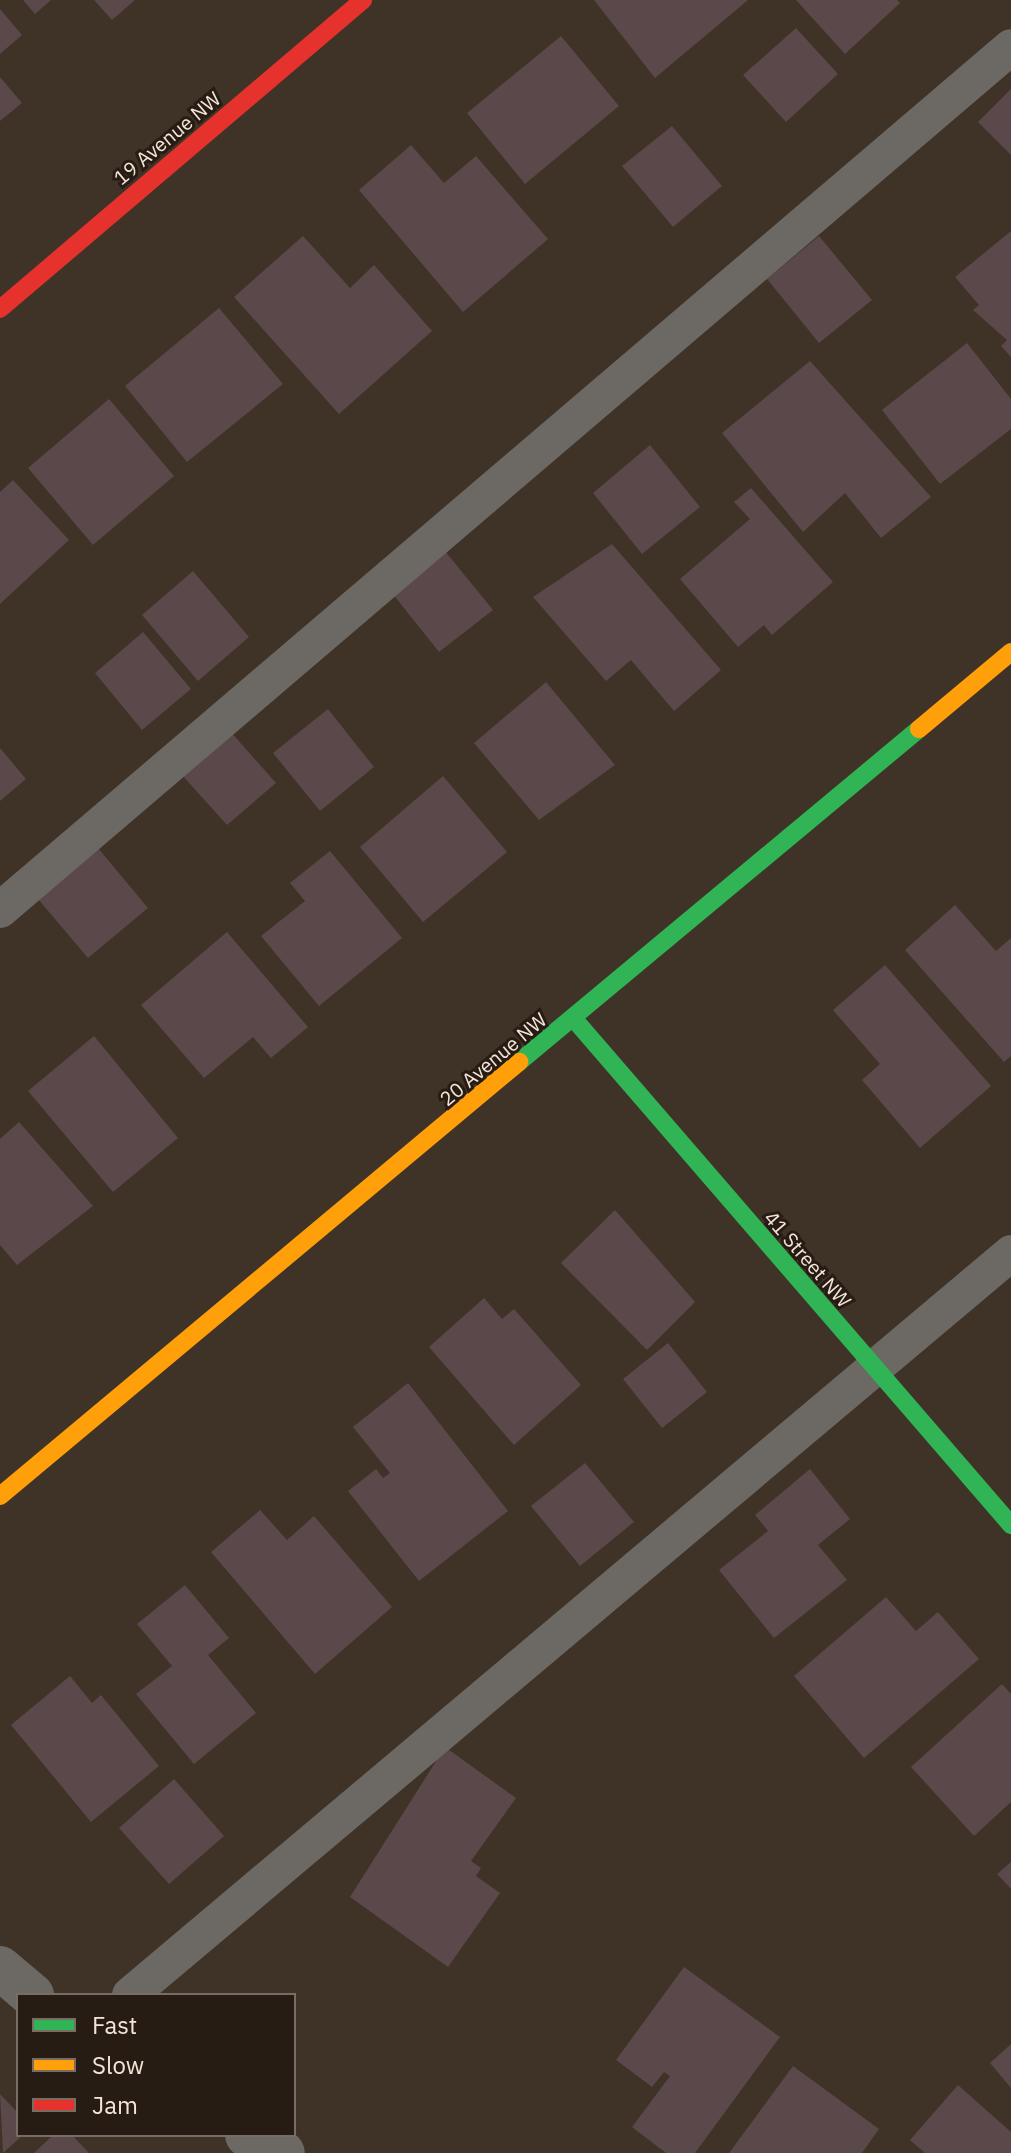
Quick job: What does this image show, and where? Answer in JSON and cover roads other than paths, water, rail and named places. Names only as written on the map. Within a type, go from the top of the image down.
[{"type":"street","name":"19 Avenue NW","points":[[0,309],[363,0]]},
{"type":"street","name":"20 Avenue NW","points":[[0,1496],[1011,652]]},
{"type":"street","name":"41 Street NW","points":[[574,1019],[1011,1525]]},
{"type":"street","points":[[0,1968],[30,1993]]},
{"type":"street","points":[[251,2137],[283,2153]]},
{"type":"lane","points":[[0,910],[1011,47]]},
{"type":"lane","points":[[132,1993],[1011,1253]]}]
